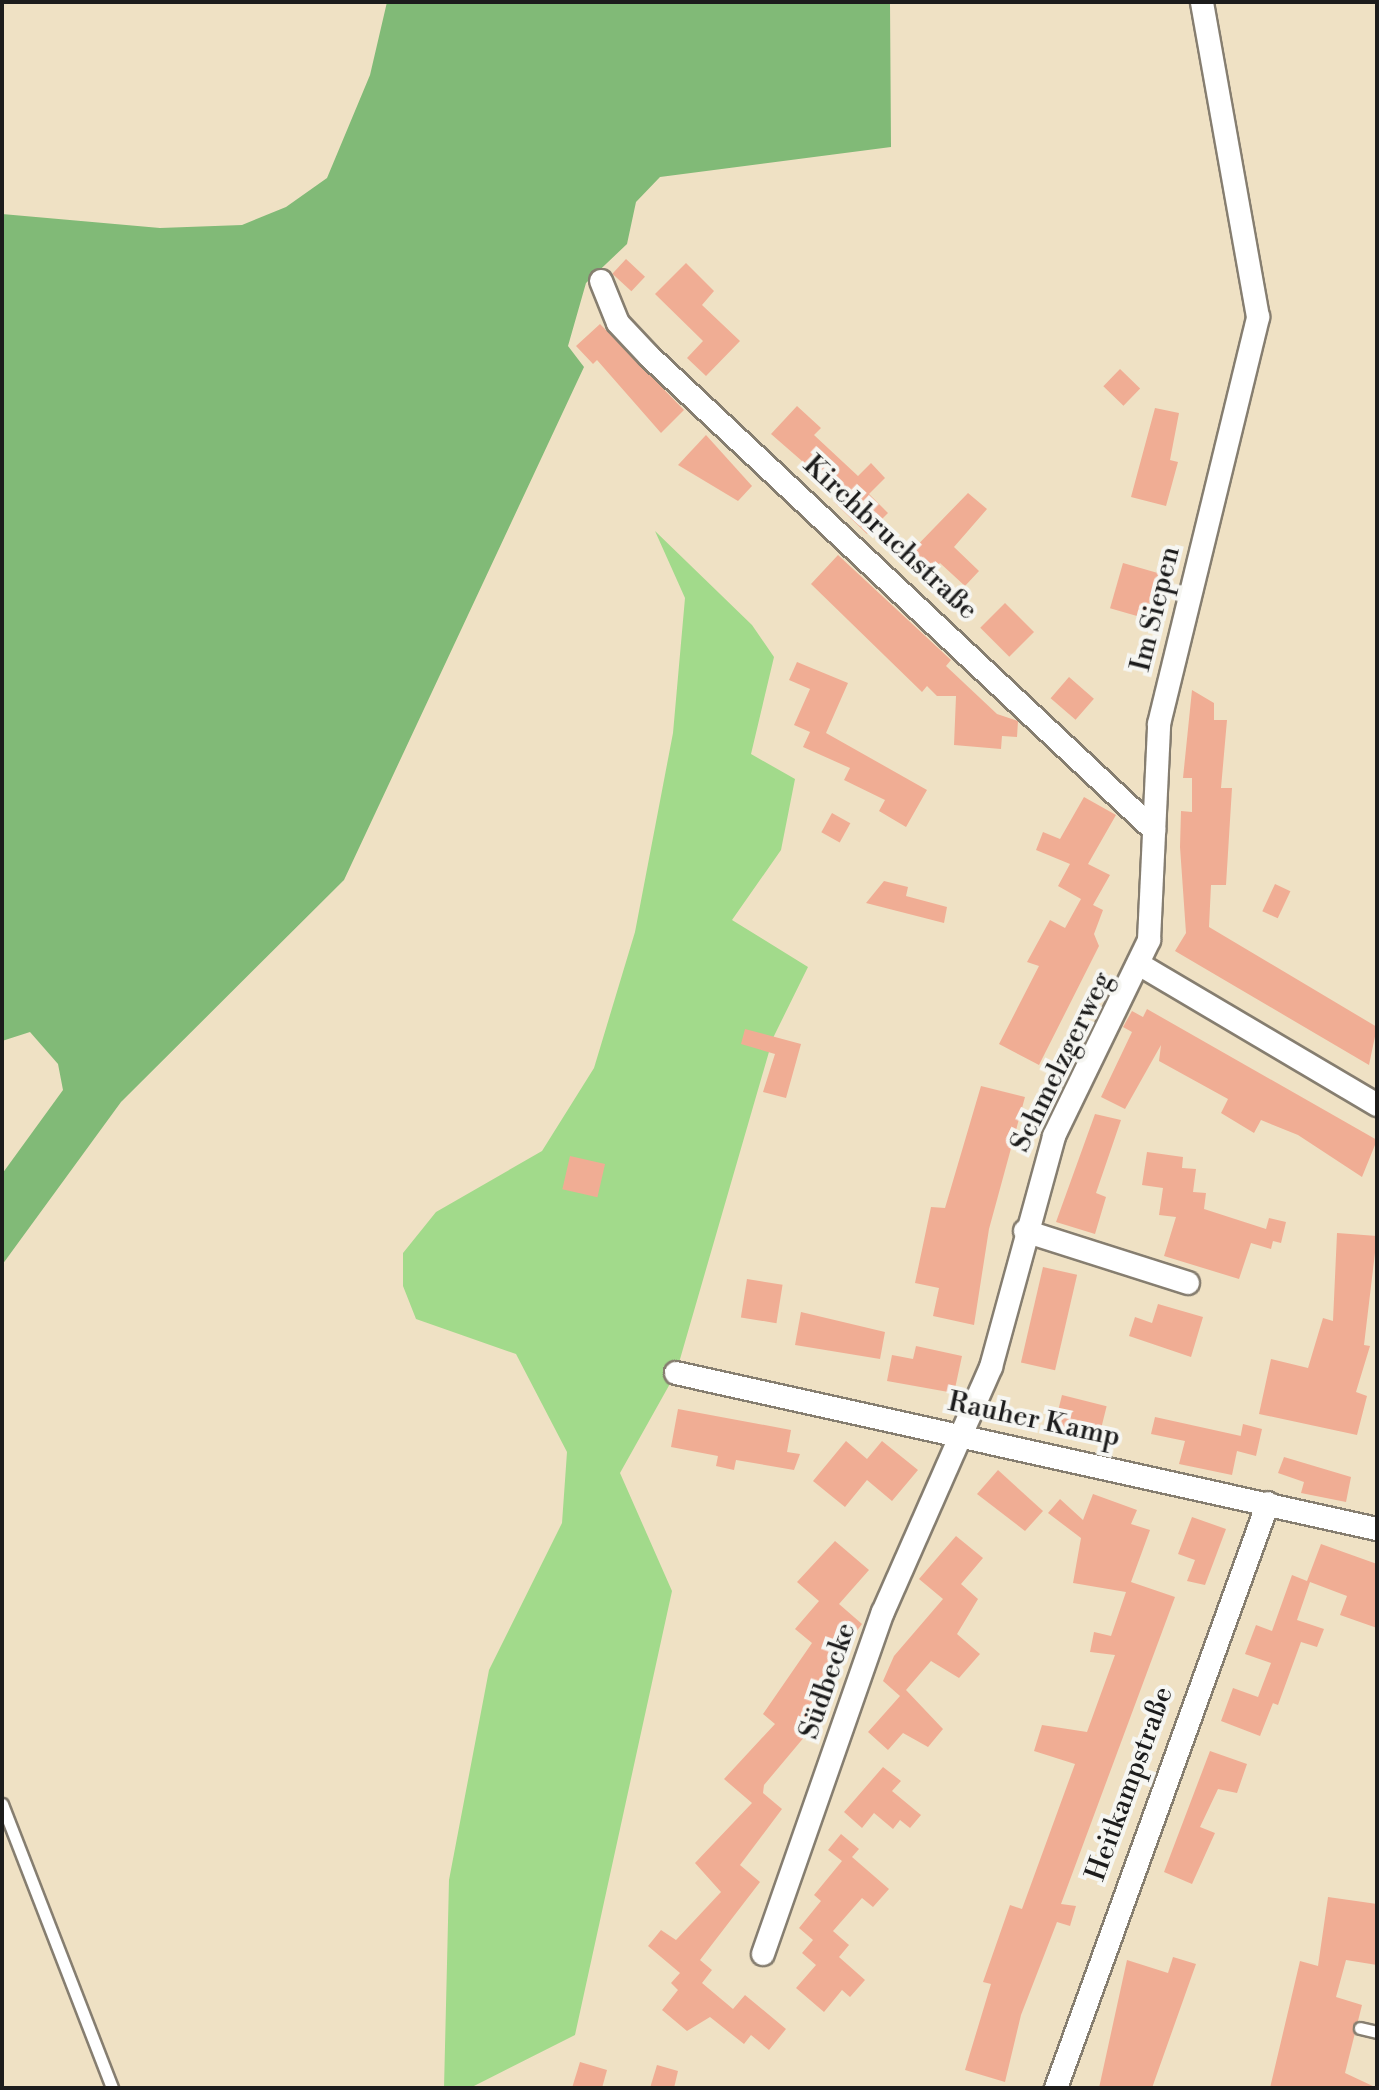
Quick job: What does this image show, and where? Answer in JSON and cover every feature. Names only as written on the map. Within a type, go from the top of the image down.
[{"type":"street","name":"Im Siepen","points":[[1142,966],[1153,916],[1159,724],[1258,317],[1202,2]]},
{"type":"street","name":"Kirchbruchstraße","points":[[601,281],[618,323],[649,356],[1154,830]]},
{"type":"street","points":[[1142,966],[1377,1105]]},
{"type":"street","name":"Schmelzgerweg","points":[[963,1434],[991,1367],[1025,1231],[1054,1136],[1142,966]]},
{"type":"street","points":[[1025,1231],[1188,1283]]},
{"type":"street","name":"Rauher Kamp","points":[[676,1373],[963,1434],[1377,1529]]},
{"type":"street","name":"Südbecke","points":[[763,1954],[883,1612],[963,1434]]},
{"type":"street","name":"Heitkampstraße","points":[[1056,2088],[1268,1503]]},
{"type":"lane","points":[[2,1804],[112,2088]]},
{"type":"lane","points":[[1360,2028],[1377,2032]]},
{"type":"green space","points":[[387,2],[890,2],[891,147],[660,177],[636,202],[627,244],[586,283],[568,346],[584,367],[344,880],[121,1102],[2,1265],[2,1174],[63,1090],[58,1064],[30,1032],[2,1041],[2,214],[160,228],[242,225],[286,207],[327,178],[370,75]]},
{"type":"green space","points":[[655,531],[752,625],[774,657],[751,754],[795,779],[781,850],[732,920],[808,967],[773,1038],[676,1373],[620,1473],[672,1591],[575,2035],[470,2088],[444,2088],[449,1880],[489,1670],[562,1523],[567,1452],[516,1354],[416,1319],[403,1286],[403,1253],[436,1212],[542,1151],[594,1068],[635,932],[673,733],[685,598]]},
{"type":"building","points":[[626,259],[645,277],[631,291],[612,274]]},
{"type":"building","points":[[686,263],[714,291],[702,305],[740,341],[706,376],[687,358],[703,341],[655,294]]},
{"type":"building","points":[[600,324],[684,410],[661,433],[597,360],[593,364],[576,346]]},
{"type":"building","points":[[1120,369],[1140,388],[1123,406],[1103,386]]},
{"type":"building","points":[[797,406],[821,428],[814,435],[858,476],[871,463],[885,478],[869,494],[888,513],[867,534],[834,502],[841,495],[771,434]]},
{"type":"building","points":[[1155,408],[1179,413],[1170,460],[1178,462],[1166,506],[1131,497]]},
{"type":"building","points":[[706,435],[752,486],[738,501],[678,465]]},
{"type":"building","points":[[968,493],[987,509],[954,547],[979,571],[965,586],[940,563],[923,581],[902,561]]},
{"type":"building","points":[[838,555],[951,660],[946,666],[997,714],[1018,721],[1017,737],[1002,736],[1001,749],[954,745],[956,696],[937,696],[927,686],[922,692],[811,584]]},
{"type":"building","points":[[1123,563],[1168,576],[1155,621],[1110,608]]},
{"type":"building","points":[[1005,603],[1034,632],[1009,657],[980,628]]},
{"type":"building","points":[[797,662],[848,683],[826,733],[927,790],[906,827],[879,811],[885,800],[844,780],[850,768],[803,747],[810,732],[794,725],[810,689],[789,680]]},
{"type":"building","points":[[1069,677],[1094,699],[1076,720],[1051,698]]},
{"type":"building","points":[[1192,690],[1214,703],[1214,720],[1227,720],[1221,788],[1232,788],[1226,885],[1211,885],[1209,927],[1377,1027],[1369,1065],[1175,951],[1186,933],[1180,847],[1181,811],[1192,812],[1192,778],[1183,778]]},
{"type":"building","points":[[1084,797],[1116,815],[1088,864],[1110,875],[1093,905],[1103,910],[1094,934],[1099,946],[1039,1065],[999,1044],[1039,966],[1027,962],[1050,920],[1065,928],[1081,899],[1058,886],[1070,864],[1036,850],[1043,832],[1060,839]]},
{"type":"building","points":[[832,813],[850,823],[840,842],[821,832]]},
{"type":"building","points":[[884,881],[908,887],[906,896],[947,907],[944,923],[866,903]]},
{"type":"building","points":[[1275,884],[1290,891],[1278,918],[1262,911]]},
{"type":"building","points":[[1147,1009],[1377,1140],[1362,1177],[1298,1135],[1261,1120],[1254,1133],[1221,1113],[1228,1099],[1159,1061],[1161,1045],[1125,1109],[1101,1097],[1132,1032],[1123,1027],[1132,1011],[1143,1017]]},
{"type":"building","points":[[745,1029],[801,1044],[786,1098],[763,1092],[775,1054],[741,1044]]},
{"type":"building","points":[[981,1086],[1025,1097],[989,1229],[974,1325],[933,1316],[939,1288],[915,1283],[931,1207],[945,1208]]},
{"type":"building","points":[[1095,1114],[1121,1120],[1096,1193],[1106,1197],[1095,1234],[1056,1222]]},
{"type":"building","points":[[1147,1152],[1183,1157],[1182,1168],[1196,1169],[1193,1192],[1206,1193],[1204,1209],[1266,1229],[1269,1218],[1286,1222],[1281,1243],[1273,1241],[1271,1249],[1251,1243],[1239,1279],[1164,1256],[1176,1217],[1159,1215],[1163,1188],[1142,1185]]},
{"type":"building","points":[[570,1156],[605,1164],[597,1197],[562,1189]]},
{"type":"building","points":[[1337,1233],[1377,1236],[1364,1345],[1370,1346],[1356,1392],[1367,1396],[1357,1435],[1259,1414],[1271,1359],[1308,1368],[1323,1318],[1333,1321]]},
{"type":"building","points":[[1043,1267],[1077,1275],[1055,1370],[1021,1362]]},
{"type":"building","points":[[747,1279],[783,1285],[776,1323],[741,1318]]},
{"type":"building","points":[[1158,1304],[1203,1317],[1191,1357],[1129,1336],[1135,1317],[1152,1323]]},
{"type":"building","points":[[801,1312],[885,1332],[880,1359],[795,1345]]},
{"type":"building","points":[[916,1346],[962,1356],[954,1393],[887,1381],[892,1355],[913,1359]]},
{"type":"building","points":[[1062,1395],[1107,1406],[1097,1443],[1053,1432]]},
{"type":"building","points":[[678,1409],[791,1430],[787,1452],[800,1454],[794,1470],[736,1460],[734,1470],[716,1466],[718,1456],[671,1447]]},
{"type":"building","points":[[1155,1417],[1241,1436],[1243,1424],[1262,1429],[1256,1456],[1237,1451],[1232,1475],[1179,1464],[1185,1441],[1151,1434]]},
{"type":"building","points":[[846,1441],[867,1459],[882,1441],[918,1470],[892,1501],[867,1480],[845,1507],[813,1481]]},
{"type":"building","points":[[1284,1457],[1351,1477],[1346,1502],[1301,1493],[1304,1482],[1278,1473]]},
{"type":"building","points":[[998,1470],[1043,1511],[1025,1531],[977,1494]]},
{"type":"building","points":[[1093,1494],[1137,1510],[1131,1524],[1150,1530],[1131,1582],[1175,1597],[1061,1904],[1076,1906],[1070,1926],[1057,1922],[1021,2015],[1005,2082],[965,2070],[991,1984],[983,1982],[1010,1905],[1022,1909],[1075,1764],[1034,1751],[1042,1725],[1087,1732],[1115,1655],[1090,1652],[1094,1632],[1111,1636],[1126,1592],[1073,1583],[1081,1538],[1048,1513],[1060,1499],[1083,1520]]},
{"type":"building","points":[[1192,1517],[1226,1529],[1205,1585],[1187,1581],[1195,1560],[1178,1554]]},
{"type":"building","points":[[956,1536],[983,1558],[961,1584],[978,1599],[957,1634],[980,1654],[959,1678],[931,1661],[906,1690],[943,1729],[928,1747],[903,1733],[888,1750],[868,1732],[900,1696],[883,1681],[894,1656],[943,1599],[919,1579]]},
{"type":"building","points":[[835,1541],[869,1570],[839,1604],[862,1624],[812,1690],[818,1695],[804,1712],[816,1723],[764,1785],[763,1793],[782,1809],[740,1865],[760,1882],[700,1960],[712,1970],[702,1983],[733,2009],[745,1995],[786,2029],[769,2050],[751,2035],[744,2044],[710,2017],[687,2031],[662,2010],[678,1990],[671,1983],[680,1973],[648,1946],[661,1930],[676,1940],[721,1892],[695,1863],[752,1803],[724,1779],[775,1724],[763,1714],[812,1643],[795,1629],[819,1601],[797,1582]]},
{"type":"building","points":[[1321,1544],[1377,1564],[1377,1628],[1340,1615],[1347,1596],[1310,1582],[1297,1620],[1324,1629],[1317,1647],[1301,1642],[1278,1705],[1273,1703],[1260,1736],[1221,1721],[1233,1688],[1258,1697],[1271,1663],[1245,1654],[1256,1625],[1272,1631],[1292,1575],[1307,1581]]},
{"type":"building","points":[[1210,1751],[1247,1764],[1237,1793],[1218,1789],[1200,1827],[1215,1833],[1192,1884],[1164,1872]]},
{"type":"building","points":[[883,1767],[901,1781],[892,1791],[921,1815],[910,1828],[900,1820],[893,1829],[874,1813],[862,1828],[844,1812]]},
{"type":"building","points":[[841,1834],[859,1849],[852,1857],[889,1889],[873,1907],[862,1898],[833,1931],[849,1945],[839,1957],[865,1980],[850,1997],[842,1990],[824,2012],[796,1988],[816,1965],[802,1953],[813,1940],[799,1928],[821,1901],[814,1895],[842,1861],[828,1850]]},
{"type":"building","points":[[1328,1897],[1377,1904],[1377,1965],[1346,1960],[1336,1997],[1362,2005],[1345,2073],[1377,2088],[1270,2088],[1300,1961],[1318,1966]]},
{"type":"building","points":[[1173,1957],[1196,1964],[1152,2088],[1099,2088],[1127,1960],[1168,1973]]},
{"type":"building","points":[[580,2062],[607,2070],[602,2088],[572,2088]]},
{"type":"building","points":[[657,2065],[678,2071],[674,2088],[650,2088]]}]
